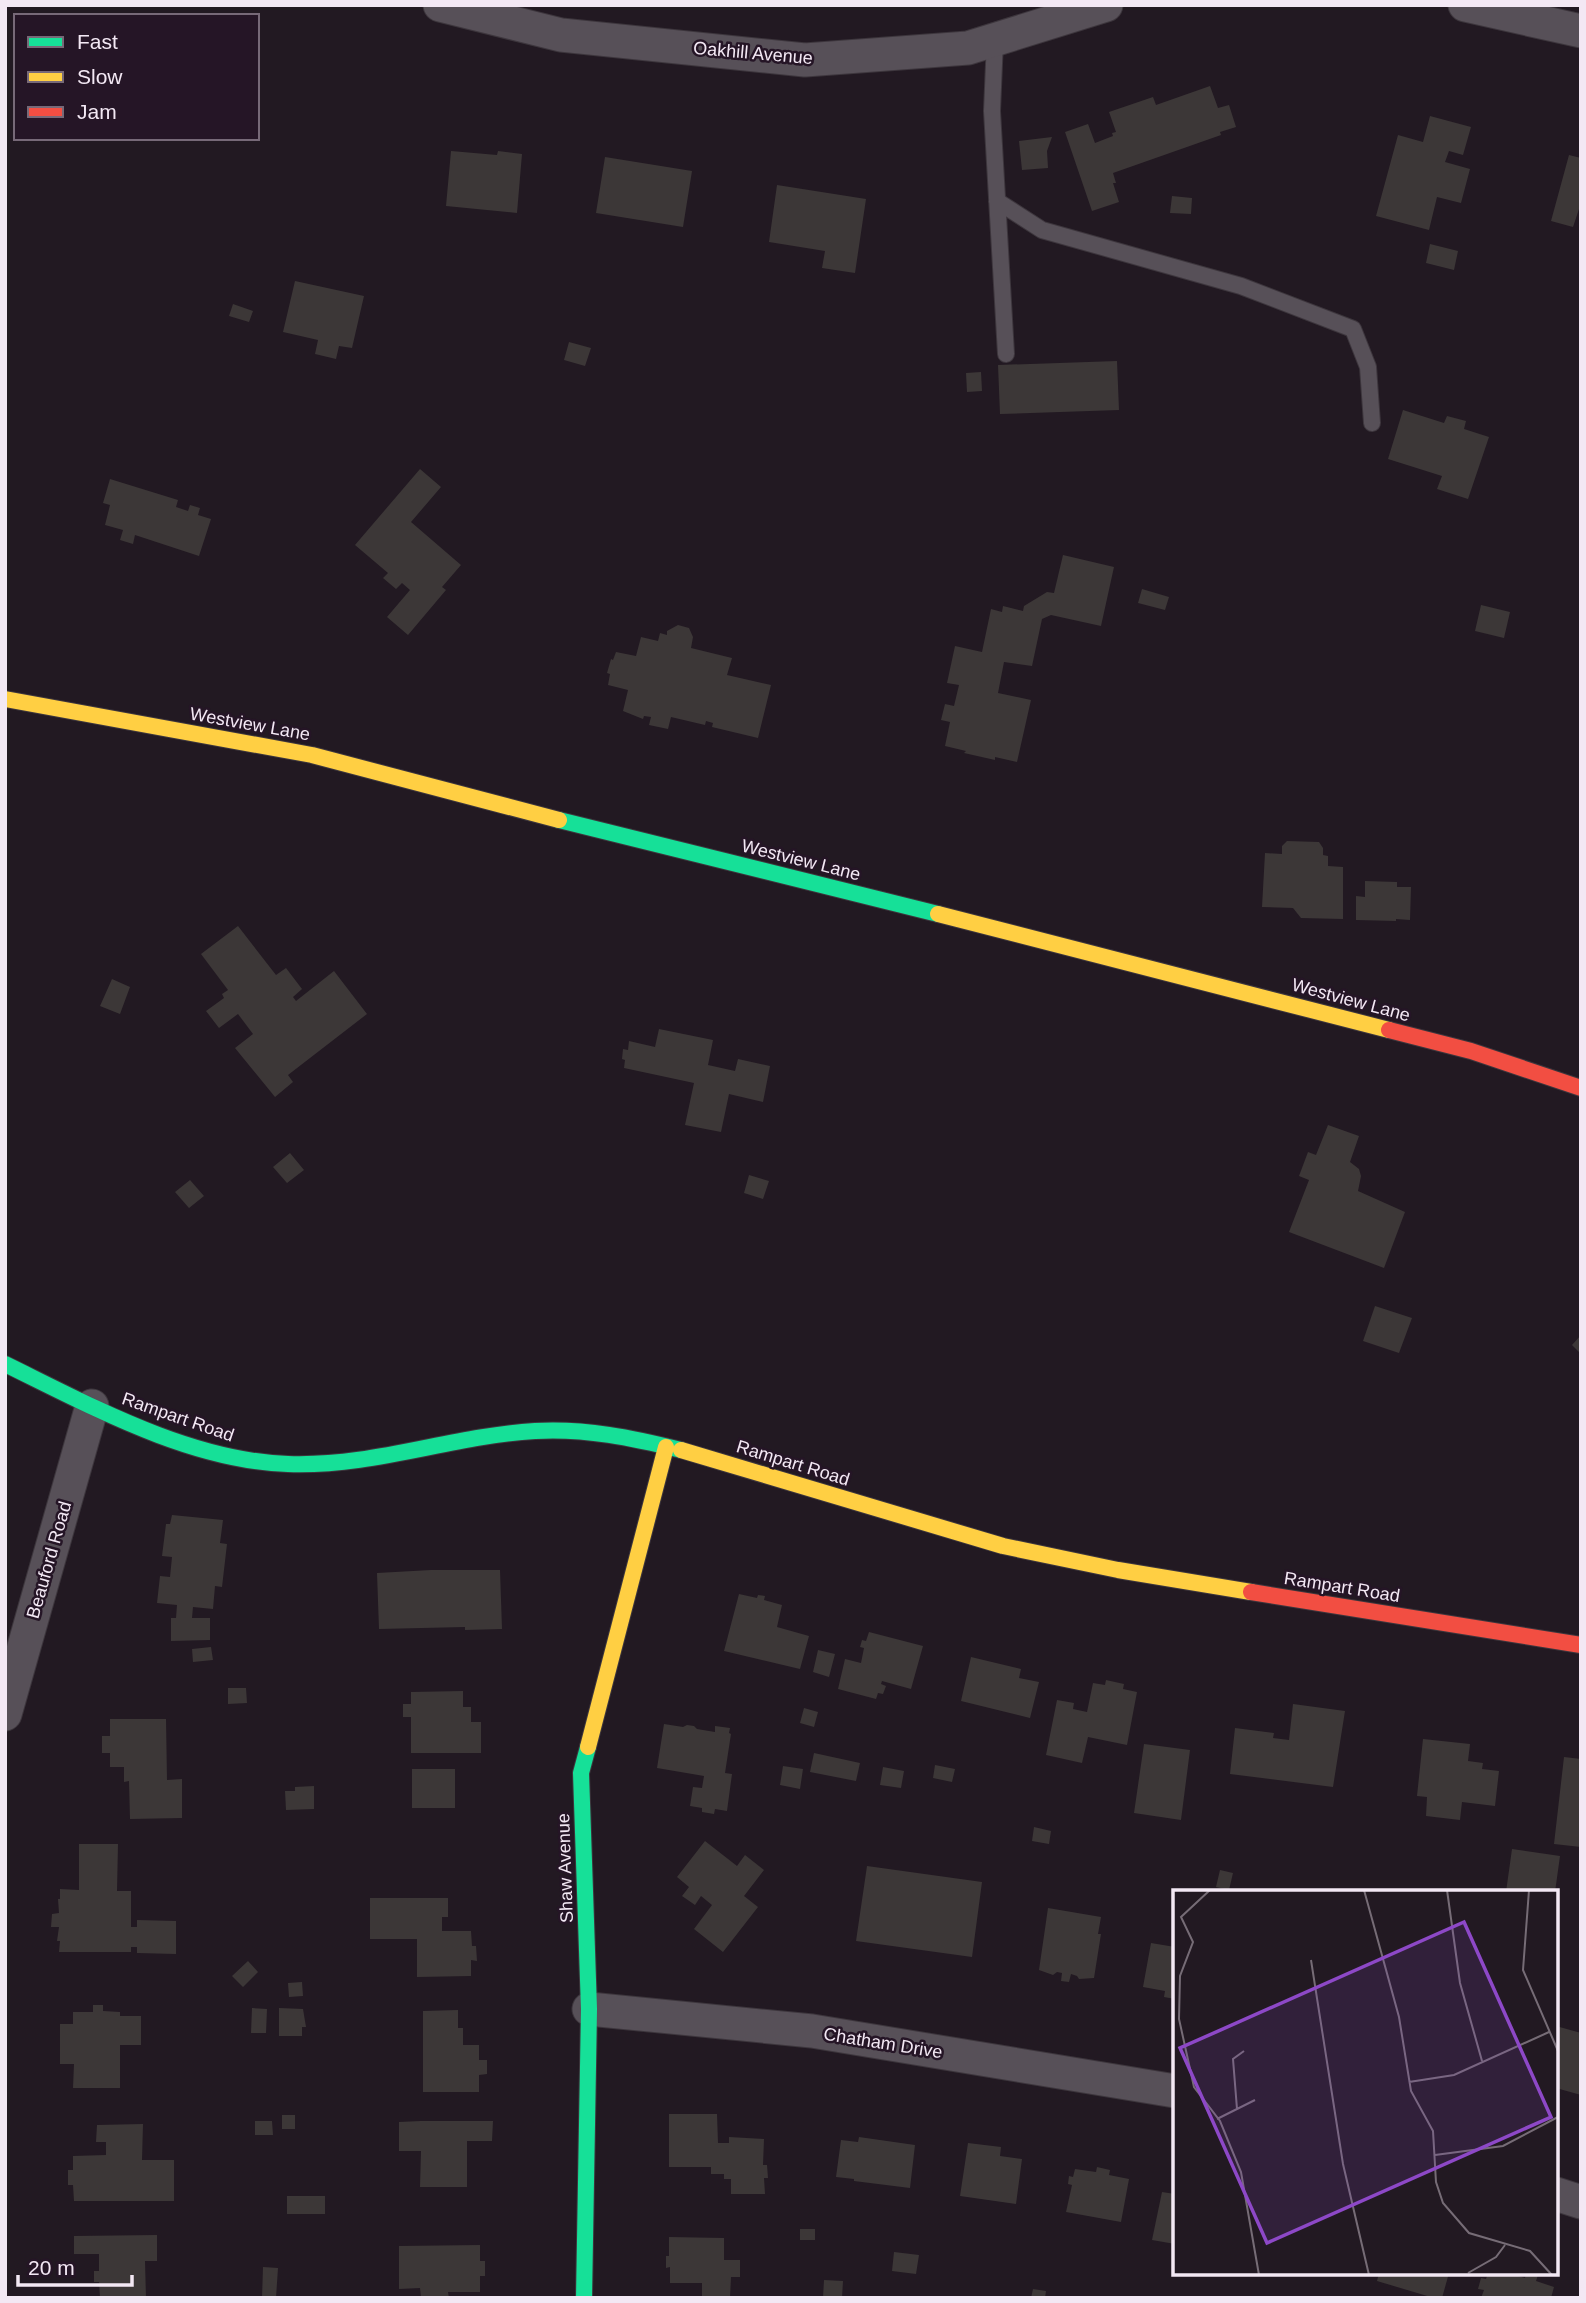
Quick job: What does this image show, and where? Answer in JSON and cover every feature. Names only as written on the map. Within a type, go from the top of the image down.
[{"type":"street","name":"Oakhill Avenue","points":[[440,5],[561,35],[805,60],[968,48],[1105,5]]},
{"type":"street","points":[[1465,5],[1581,31]]},
{"type":"street","name":"Westview Lane","points":[[5,699],[312,755],[1471,1051],[1581,1088]]},
{"type":"street","name":"Rampart Road","points":[[5,1364],[92,1406],[186,1443],[241,1458],[293,1465],[330,1464],[374,1459],[506,1433],[553,1429],[600,1433],[705,1456],[932,1527],[1035,1554],[1139,1574],[1581,1645]]},
{"type":"street","name":"Beauford Road","points":[[5,1714],[92,1406]]},
{"type":"street","name":"Shaw Avenue","points":[[584,2298],[589,2009],[581,1773],[666,1447]]},
{"type":"street","name":"Chatham Drive","points":[[589,2009],[812,2031],[1173,2091]]},
{"type":"street","points":[[1558,2195],[1581,2202]]},
{"type":"lane","points":[[995,40],[992,111],[1006,354]]},
{"type":"lane","points":[[997,201],[1042,230],[1241,286],[1353,329],[1368,367],[1372,423]]},
{"type":"building","points":[[1210,86],[1218,108],[1229,105],[1236,127],[1220,132],[1221,135],[1113,173],[1119,202],[1092,211],[1065,132],[1088,124],[1095,143],[1113,136],[1112,133],[1116,132],[1109,112],[1153,97],[1156,105]]},
{"type":"building","points":[[1430,116],[1471,127],[1463,155],[1449,151],[1445,162],[1470,169],[1461,203],[1437,197],[1429,230],[1376,216],[1398,135],[1423,142]]},
{"type":"building","points":[[1052,137],[1047,151],[1048,168],[1022,170],[1019,141]]},
{"type":"building","points":[[451,151],[522,154],[517,213],[446,206]]},
{"type":"building","points":[[1569,155],[1581,158],[1581,203],[1573,227],[1551,221]]},
{"type":"building","points":[[605,157],[692,171],[683,227],[596,213]]},
{"type":"building","points":[[777,185],[866,199],[855,273],[822,268],[825,251],[769,242]]},
{"type":"building","points":[[1172,196],[1192,198],[1191,214],[1170,213]]},
{"type":"building","points":[[1430,244],[1458,251],[1454,270],[1426,263]]},
{"type":"building","points":[[295,281],[364,296],[352,348],[339,346],[336,359],[315,354],[318,340],[283,332]]},
{"type":"building","points":[[233,304],[253,311],[249,322],[229,316]]},
{"type":"building","points":[[569,342],[591,348],[585,366],[564,360]]},
{"type":"building","points":[[1117,361],[1119,410],[1000,414],[998,365]]},
{"type":"building","points":[[981,372],[982,391],[967,392],[966,373]]},
{"type":"building","points":[[1403,410],[1444,423],[1447,416],[1466,421],[1464,429],[1489,437],[1468,499],[1437,489],[1442,476],[1388,459]]},
{"type":"building","points":[[420,469],[441,487],[411,522],[461,565],[442,587],[446,590],[408,635],[387,617],[410,590],[402,583],[396,589],[383,578],[388,573],[355,545]]},
{"type":"building","points":[[110,479],[178,500],[176,507],[188,511],[190,505],[200,508],[198,515],[211,519],[199,556],[135,535],[133,544],[120,540],[123,530],[105,525],[110,505],[103,503]]},
{"type":"building","points":[[1063,555],[1114,567],[1101,626],[1051,615],[1042,619],[1032,666],[1004,662],[998,693],[1031,700],[1017,762],[995,757],[995,760],[945,746],[950,722],[941,720],[945,704],[954,706],[959,685],[947,683],[955,646],[982,652],[991,609],[1002,612],[1003,606],[1023,611],[1024,606],[1047,592],[1054,593]]},
{"type":"building","points":[[1142,589],[1169,597],[1165,610],[1138,603]]},
{"type":"building","points":[[1481,605],[1510,612],[1504,638],[1475,631]]},
{"type":"building","points":[[678,625],[689,628],[693,637],[691,648],[732,658],[727,675],[771,685],[758,738],[712,727],[713,723],[706,721],[705,725],[671,717],[668,729],[649,725],[651,717],[644,716],[643,719],[623,711],[628,690],[608,685],[610,674],[607,673],[611,659],[613,660],[616,652],[636,656],[641,637],[658,641],[660,633],[667,635],[667,631]]},
{"type":"building","points":[[1287,841],[1319,842],[1323,855],[1328,856],[1328,866],[1343,867],[1343,919],[1301,918],[1293,908],[1262,907],[1265,853],[1282,854],[1282,846]]},
{"type":"building","points":[[1365,881],[1397,882],[1397,887],[1411,887],[1410,920],[1356,920],[1356,896],[1365,897]]},
{"type":"building","points":[[238,926],[276,975],[286,968],[302,989],[293,997],[296,1001],[334,971],[367,1014],[288,1075],[293,1082],[275,1097],[235,1048],[253,1034],[238,1014],[219,1028],[206,1011],[224,998],[222,994],[228,990],[201,954]]},
{"type":"building","points":[[112,979],[130,987],[120,1014],[100,1006]]},
{"type":"building","points":[[659,1029],[713,1040],[708,1065],[735,1071],[738,1059],[770,1066],[763,1102],[729,1094],[721,1132],[685,1125],[694,1083],[624,1068],[623,1049],[628,1050],[629,1041],[655,1047]]},
{"type":"building","points":[[1328,1125],[1359,1136],[1350,1162],[1359,1169],[1361,1176],[1358,1191],[1405,1212],[1384,1268],[1289,1232],[1309,1180],[1299,1176],[1308,1152],[1316,1155]]},
{"type":"building","points":[[290,1153],[304,1170],[287,1183],[273,1167]]},
{"type":"building","points":[[749,1175],[769,1181],[763,1199],[744,1193]]},
{"type":"building","points":[[190,1180],[204,1196],[189,1208],[175,1192]]},
{"type":"building","points":[[1375,1306],[1412,1318],[1399,1353],[1363,1341]]},
{"type":"building","points":[[1581,1335],[1581,1354],[1572,1345]]},
{"type":"building","points":[[172,1515],[223,1520],[220,1543],[227,1544],[222,1587],[215,1586],[213,1609],[193,1607],[192,1618],[210,1618],[210,1640],[171,1641],[171,1618],[176,1618],[177,1605],[157,1603],[160,1576],[170,1577],[172,1557],[162,1556],[166,1524],[170,1524]]},
{"type":"building","points":[[500,1570],[502,1629],[379,1629],[377,1573]]},
{"type":"building","points":[[739,1594],[757,1598],[758,1595],[765,1596],[764,1600],[782,1605],[777,1627],[809,1636],[800,1669],[724,1651]]},
{"type":"building","points":[[869,1632],[923,1646],[911,1689],[882,1681],[881,1684],[886,1686],[883,1694],[878,1693],[876,1699],[838,1689],[845,1659],[861,1663],[864,1648],[860,1647]]},
{"type":"building","points":[[211,1647],[213,1660],[193,1662],[192,1649]]},
{"type":"building","points":[[818,1650],[835,1654],[829,1677],[813,1672]]},
{"type":"building","points":[[971,1657],[1021,1669],[1019,1678],[1039,1682],[1030,1718],[961,1701]]},
{"type":"building","points":[[1106,1680],[1124,1684],[1123,1689],[1137,1692],[1127,1745],[1088,1737],[1082,1763],[1046,1755],[1057,1700],[1074,1703],[1073,1709],[1087,1712],[1093,1683],[1105,1685]]},
{"type":"building","points":[[228,1688],[246,1688],[247,1703],[228,1704]]},
{"type":"building","points":[[463,1691],[463,1707],[471,1707],[471,1722],[481,1722],[481,1753],[411,1753],[411,1717],[403,1717],[403,1704],[411,1704],[411,1692]]},
{"type":"building","points":[[1293,1704],[1345,1711],[1333,1787],[1230,1774],[1235,1728],[1274,1733],[1273,1738],[1289,1740]]},
{"type":"building","points":[[804,1708],[818,1712],[814,1727],[800,1723]]},
{"type":"building","points":[[110,1719],[166,1719],[167,1780],[182,1779],[182,1818],[130,1819],[129,1781],[124,1782],[124,1767],[110,1767],[110,1753],[102,1753],[102,1736],[110,1736]]},
{"type":"building","points":[[664,1724],[694,1726],[715,1732],[715,1726],[730,1728],[725,1773],[732,1774],[727,1811],[715,1809],[714,1814],[690,1806],[693,1787],[702,1788],[704,1776],[657,1768]]},
{"type":"building","points":[[1423,1739],[1470,1744],[1468,1761],[1483,1763],[1482,1769],[1499,1771],[1495,1806],[1462,1802],[1460,1820],[1426,1816],[1427,1797],[1417,1796]]},
{"type":"building","points":[[1144,1744],[1190,1750],[1181,1820],[1134,1813]]},
{"type":"building","points":[[814,1753],[860,1763],[856,1781],[810,1772]]},
{"type":"building","points":[[1564,1757],[1581,1759],[1581,1847],[1554,1844]]},
{"type":"building","points":[[935,1765],[955,1769],[952,1782],[933,1778]]},
{"type":"building","points":[[783,1766],[803,1769],[800,1789],[780,1785]]},
{"type":"building","points":[[883,1767],[904,1771],[901,1788],[880,1785]]},
{"type":"building","points":[[412,1769],[455,1769],[455,1808],[412,1808]]},
{"type":"building","points":[[314,1786],[314,1809],[286,1810],[285,1791],[295,1791],[295,1787]]},
{"type":"building","points":[[1034,1827],[1051,1831],[1049,1844],[1032,1841]]},
{"type":"building","points":[[705,1841],[737,1866],[745,1855],[764,1870],[744,1896],[758,1907],[723,1952],[694,1929],[712,1905],[701,1896],[695,1905],[682,1896],[689,1887],[677,1877]]},
{"type":"building","points":[[79,1844],[118,1844],[117,1891],[131,1891],[131,1927],[137,1927],[137,1920],[176,1921],[176,1954],[137,1953],[137,1947],[131,1947],[131,1952],[59,1952],[59,1927],[51,1927],[52,1914],[59,1913],[60,1889],[79,1890]]},
{"type":"building","points":[[1512,1849],[1560,1856],[1555,1890],[1506,1890]]},
{"type":"building","points":[[867,1866],[982,1882],[972,1957],[856,1941]]},
{"type":"building","points":[[1220,1870],[1233,1873],[1229,1890],[1216,1887]]},
{"type":"building","points":[[370,1898],[448,1898],[448,1917],[442,1917],[442,1931],[471,1931],[477,1961],[471,1960],[471,1976],[417,1977],[417,1939],[370,1939]]},
{"type":"building","points":[[1048,1908],[1101,1917],[1094,1978],[1079,1979],[1071,1974],[1069,1982],[1061,1981],[1062,1973],[1053,1975],[1039,1970]]},
{"type":"building","points":[[1151,1943],[1173,1947],[1173,1999],[1164,1997],[1165,1991],[1143,1987]]},
{"type":"building","points":[[248,1961],[258,1972],[243,1987],[232,1976]]},
{"type":"building","points":[[302,1982],[303,1996],[289,1997],[288,1983]]},
{"type":"building","points":[[93,2005],[103,2005],[103,2011],[120,2012],[120,2016],[141,2016],[141,2045],[120,2045],[120,2088],[73,2088],[74,2064],[60,2064],[60,2024],[73,2024],[73,2012],[93,2012]]},
{"type":"building","points":[[252,2008],[267,2009],[266,2033],[251,2033]]},
{"type":"building","points":[[279,2008],[303,2009],[306,2027],[302,2027],[302,2036],[279,2036]]},
{"type":"building","points":[[458,2010],[458,2028],[463,2028],[463,2045],[479,2045],[479,2060],[487,2060],[487,2074],[479,2075],[479,2092],[423,2092],[423,2011]]},
{"type":"building","points":[[1558,2027],[1581,2033],[1581,2095],[1558,2089]]},
{"type":"building","points":[[669,2114],[717,2114],[718,2143],[729,2143],[729,2137],[764,2139],[763,2165],[767,2165],[768,2178],[764,2178],[765,2194],[731,2194],[731,2179],[724,2179],[724,2174],[711,2174],[711,2167],[669,2167]]},
{"type":"building","points":[[282,2115],[295,2115],[295,2129],[282,2129]]},
{"type":"building","points":[[255,2121],[272,2121],[273,2135],[255,2135]]},
{"type":"building","points":[[493,2121],[492,2141],[467,2141],[467,2187],[420,2187],[421,2151],[399,2151],[399,2122]]},
{"type":"building","points":[[143,2124],[142,2160],[174,2160],[174,2201],[74,2201],[73,2185],[68,2185],[68,2170],[73,2170],[73,2156],[106,2155],[106,2142],[96,2142],[97,2125]]},
{"type":"building","points":[[859,2137],[915,2145],[910,2188],[836,2177],[841,2140],[858,2142]]},
{"type":"building","points":[[968,2143],[1001,2147],[1000,2156],[1022,2159],[1016,2204],[960,2196]]},
{"type":"building","points":[[1097,2167],[1110,2170],[1109,2175],[1129,2179],[1121,2222],[1066,2212],[1072,2185],[1068,2184],[1069,2176],[1073,2177],[1075,2169],[1096,2172]]},
{"type":"building","points":[[1162,2192],[1173,2194],[1173,2244],[1152,2240]]},
{"type":"building","points":[[287,2196],[325,2196],[325,2214],[287,2214]]},
{"type":"building","points":[[800,2229],[815,2229],[815,2240],[800,2240]]},
{"type":"building","points":[[157,2235],[157,2261],[145,2261],[146,2298],[100,2298],[99,2282],[94,2282],[94,2271],[99,2271],[99,2254],[74,2254],[74,2236]]},
{"type":"building","points":[[669,2237],[724,2238],[724,2260],[740,2260],[740,2277],[731,2277],[730,2298],[702,2298],[702,2283],[670,2283],[670,2267],[666,2268]]},
{"type":"building","points":[[480,2245],[480,2261],[485,2261],[485,2276],[480,2276],[480,2292],[448,2292],[449,2298],[421,2298],[420,2288],[399,2289],[399,2246]]},
{"type":"building","points":[[894,2252],[919,2255],[916,2274],[892,2271]]},
{"type":"building","points":[[263,2267],[278,2268],[276,2298],[262,2298]]},
{"type":"building","points":[[1378,2275],[1448,2275],[1442,2298],[1377,2281]]},
{"type":"building","points":[[1487,2275],[1515,2275],[1525,2278],[1526,2275],[1538,2275],[1536,2281],[1554,2287],[1551,2298],[1481,2298],[1484,2290],[1478,2289],[1481,2278],[1486,2279]]},
{"type":"building","points":[[824,2280],[843,2281],[842,2298],[823,2298]]},
{"type":"building","points":[[1033,2289],[1046,2291],[1045,2298],[1031,2298]]},
{"type":"traffic: fast","points":[[559,820],[938,914]]},
{"type":"traffic: fast","points":[[5,1364],[142,1429],[215,1453],[251,1461],[288,1464],[351,1461],[504,1434],[554,1430],[609,1435],[681,1450]]},
{"type":"traffic: fast","points":[[584,2298],[589,2009],[581,1773],[588,1747]]},
{"type":"traffic: slow","points":[[5,699],[312,755],[559,820]]},
{"type":"traffic: slow","points":[[938,914],[1389,1030]]},
{"type":"traffic: slow","points":[[588,1747],[666,1447]]},
{"type":"traffic: slow","points":[[681,1450],[1003,1546],[1118,1570],[1251,1592]]},
{"type":"traffic: jam","points":[[1389,1030],[1471,1051],[1581,1088]]},
{"type":"traffic: jam","points":[[1251,1592],[1581,1645]]}]
